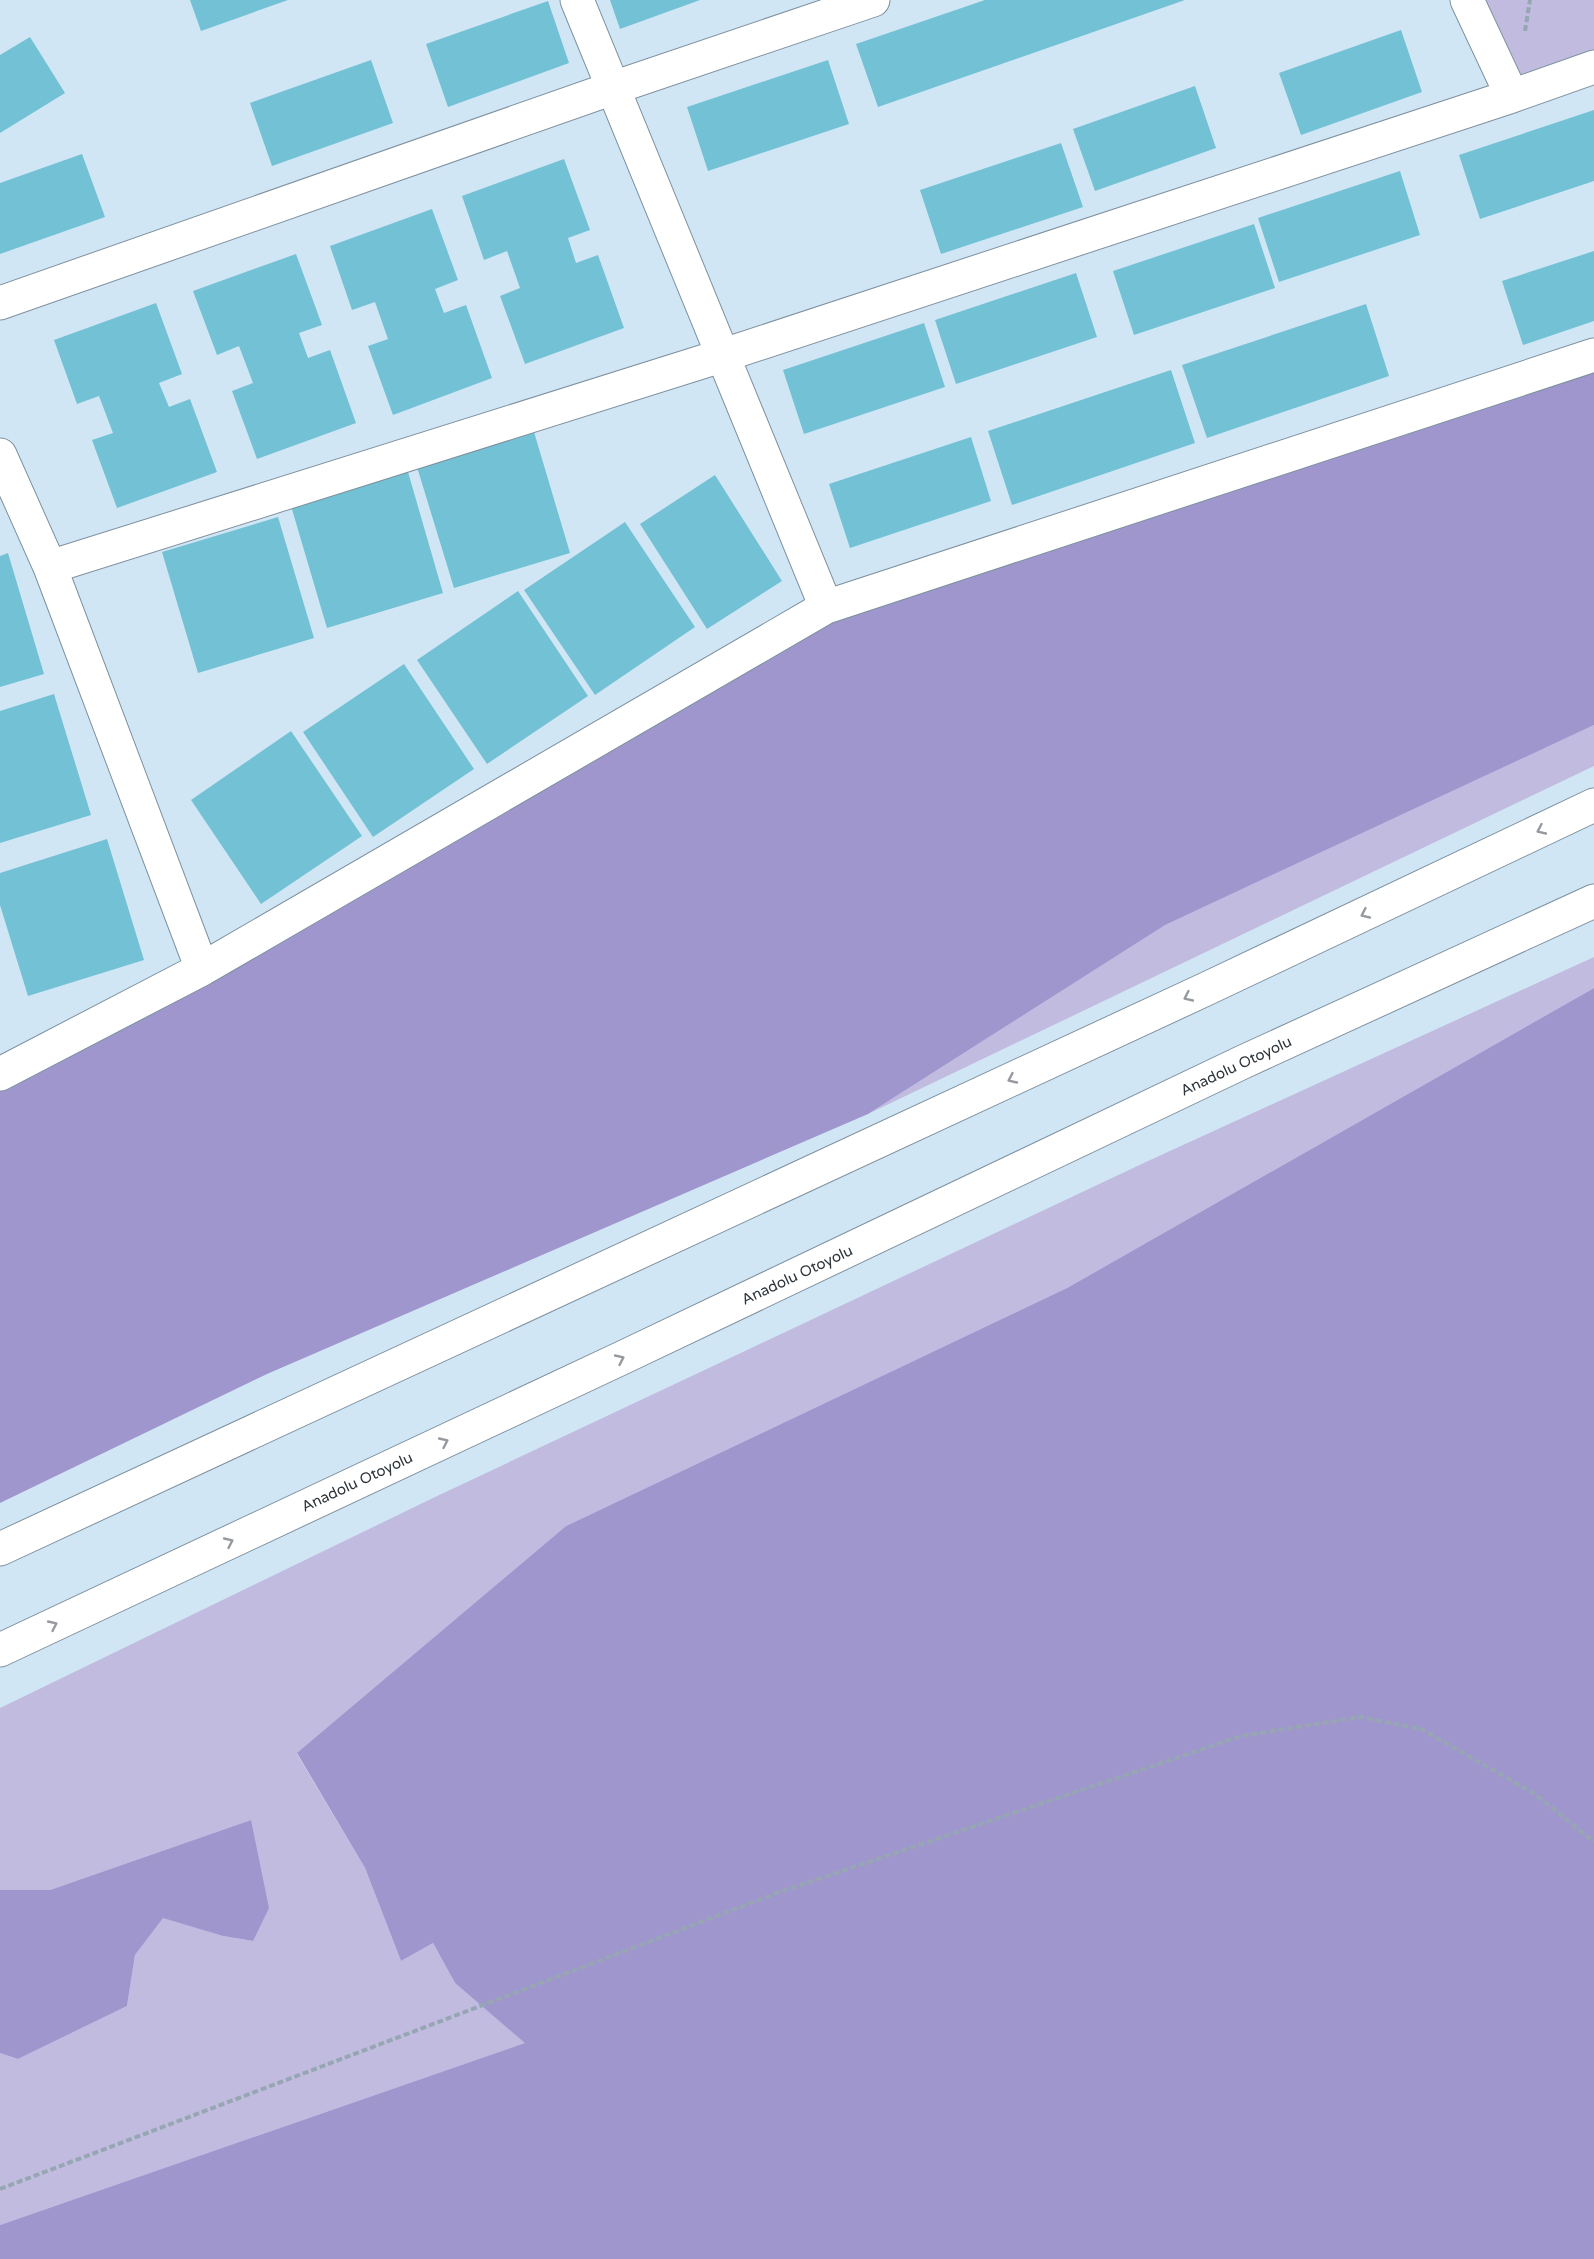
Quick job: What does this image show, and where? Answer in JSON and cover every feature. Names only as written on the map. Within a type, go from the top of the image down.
[{"type":"main road","points":[[577,0],[826,607]]},
{"type":"main road","points":[[0,303],[873,0]]},
{"type":"main road","points":[[1467,0],[1512,96]]},
{"type":"main road","points":[[50,567],[724,355],[1594,67]]},
{"type":"main road","points":[[0,1074],[202,969],[826,607],[1594,355]]},
{"type":"main road","points":[[0,455],[50,567],[202,969]]},
{"type":"main road","points":[[0,1549],[1206,989],[1594,806]]},
{"type":"main road","name":"Anadolu Otoyolu","points":[[0,1650],[637,1351],[1232,1067],[1594,901]]},
{"type":"path","points":[[0,2189],[777,1893],[1241,1736],[1360,1717],[1421,1729],[1535,1794],[1594,1842]]},
{"type":"shaded area","points":[[1467,0],[1594,0],[1594,67],[1512,96]]},
{"type":"shaded area","points":[[1594,355],[1594,725],[1165,925],[868,1114],[267,1374],[0,1503],[0,1074],[826,607]]},
{"type":"shaded area","points":[[1594,725],[1594,766],[868,1114],[1164,925]]},
{"type":"shaded area","points":[[1594,957],[1594,988],[1067,1288],[566,1526],[297,1754],[365,1868],[401,1961],[433,1943],[455,1983],[526,2043],[0,2225],[0,2053],[18,2059],[127,2006],[135,1955],[163,1917],[223,1936],[253,1941],[251,1820],[50,1890],[0,1890],[0,1708],[435,1497],[1148,1161]]},
{"type":"shaded area","points":[[1594,988],[1594,2259],[0,2259],[0,2225],[525,2043],[455,1983],[433,1943],[401,1961],[365,1868],[297,1753],[566,1526],[1067,1288]]},
{"type":"shaded area","points":[[251,1820],[269,1908],[253,1941],[223,1936],[163,1918],[135,1955],[127,2006],[18,2059],[0,2053],[0,1890],[50,1890]]},
{"type":"building","points":[[190,0],[288,0],[201,31]]},
{"type":"building","points":[[610,0],[700,0],[620,29]]},
{"type":"building","points":[[985,0],[1185,0],[878,107],[856,44]]},
{"type":"building","points":[[548,1],[569,63],[448,107],[426,44]]},
{"type":"building","points":[[1401,30],[1422,92],[1301,135],[1279,73]]},
{"type":"building","points":[[30,37],[65,93],[0,133],[0,55]]},
{"type":"building","points":[[371,60],[393,123],[272,166],[250,103]]},
{"type":"building","points":[[828,60],[849,124],[708,171],[687,107]]},
{"type":"building","points":[[1195,86],[1216,148],[1095,191],[1073,129]]},
{"type":"building","points":[[1594,110],[1594,181],[1480,219],[1459,155]]},
{"type":"building","points":[[1061,143],[1083,207],[941,254],[920,190]]},
{"type":"building","points":[[82,154],[105,217],[0,254],[0,183]]},
{"type":"building","points":[[564,159],[590,230],[568,238],[576,263],[598,255],[624,328],[525,364],[500,296],[520,288],[507,251],[484,260],[462,196]]},
{"type":"building","points":[[1400,171],[1420,235],[1279,282],[1258,218]]},
{"type":"building","points":[[432,209],[458,280],[435,289],[444,313],[466,305],[492,378],[393,415],[368,346],[388,339],[375,302],[352,310],[330,246]]},
{"type":"building","points":[[1254,224],[1275,288],[1134,335],[1113,271]]},
{"type":"building","points":[[1594,251],[1594,321],[1523,345],[1502,281]]},
{"type":"building","points":[[296,254],[322,325],[299,333],[308,358],[330,350],[356,423],[257,459],[232,391],[253,383],[239,346],[217,355],[193,291]]},
{"type":"building","points":[[1076,273],[1097,337],[956,384],[935,320]]},
{"type":"building","points":[[156,303],[182,374],[159,383],[169,407],[190,399],[217,472],[117,508],[92,440],[113,433],[99,396],[77,404],[54,340]]},
{"type":"building","points":[[1366,304],[1389,376],[1207,438],[1182,365]]},
{"type":"building","points":[[924,323],[945,387],[804,434],[783,370]]},
{"type":"building","points":[[1171,370],[1195,443],[1012,505],[988,431]]},
{"type":"building","points":[[534,432],[570,553],[454,588],[417,467]]},
{"type":"building","points":[[971,437],[991,501],[850,548],[829,484]]},
{"type":"building","points":[[408,472],[443,593],[327,628],[291,506]]},
{"type":"building","points":[[715,475],[782,581],[707,629],[640,524]]},
{"type":"building","points":[[278,517],[314,638],[198,673],[162,552]]},
{"type":"building","points":[[625,522],[695,627],[595,695],[524,590]]},
{"type":"building","points":[[8,553],[44,674],[0,687],[0,556]]},
{"type":"building","points":[[518,591],[588,696],[487,764],[417,660]]},
{"type":"building","points":[[404,664],[474,769],[373,837],[303,732]]},
{"type":"building","points":[[54,694],[91,815],[0,843],[0,711]]},
{"type":"building","points":[[291,731],[362,836],[261,904],[191,800]]},
{"type":"building","points":[[107,839],[144,960],[28,996],[0,905],[0,873]]}]
